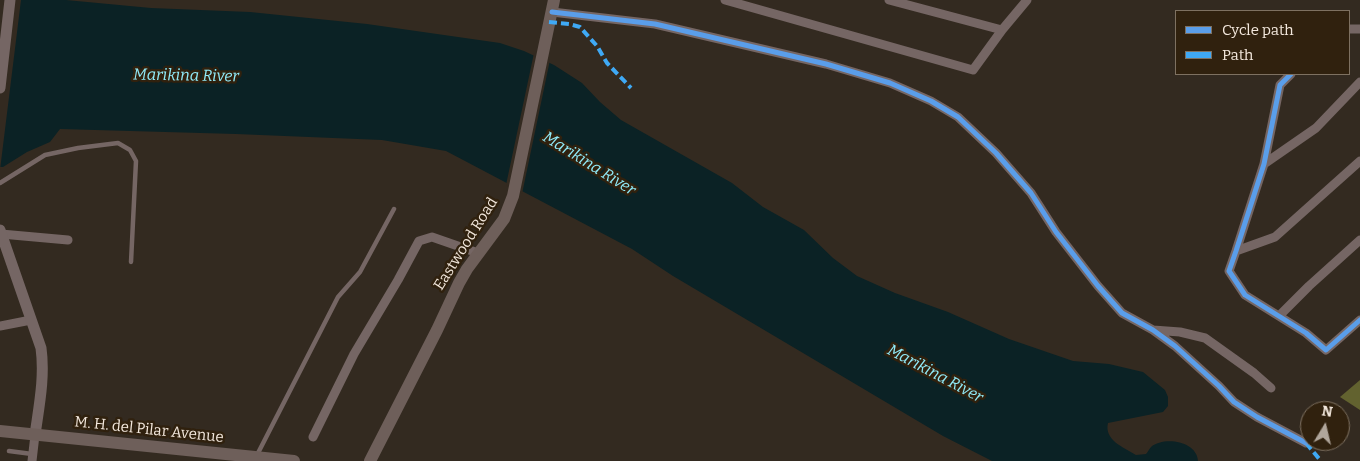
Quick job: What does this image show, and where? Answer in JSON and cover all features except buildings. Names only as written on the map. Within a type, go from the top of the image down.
[{"type":"main road","name":"Eastwood Road","points":[[370,461],[456,289],[478,253],[504,219],[513,196],[553,6]]},
{"type":"main road","name":"M. H. del Pilar Avenue","points":[[0,431],[294,461]]},
{"type":"street","points":[[0,88],[10,0]]},
{"type":"street","points":[[725,0],[973,70],[1027,0]]},
{"type":"street","points":[[888,0],[1002,30]]},
{"type":"street","points":[[553,6],[596,18],[655,24],[826,64],[890,83],[958,117],[996,153],[1031,193],[1056,232],[1098,286],[1122,313],[1153,330],[1175,346],[1234,402],[1257,418],[1300,440]]},
{"type":"street","points":[[1290,75],[1280,85],[1264,164],[1229,271],[1245,296],[1306,333],[1326,350],[1360,320]]},
{"type":"street","points":[[1264,164],[1316,128],[1360,82]]},
{"type":"street","points":[[1236,252],[1275,237],[1360,161]]},
{"type":"street","points":[[33,458],[43,362],[41,348],[5,259],[0,232],[68,240]]},
{"type":"street","points":[[313,437],[354,354],[398,280],[414,246],[419,240],[432,237],[478,253]]},
{"type":"street","points":[[1279,316],[1360,240]]},
{"type":"street","points":[[0,326],[31,320]]},
{"type":"street","points":[[1153,330],[1180,332],[1205,338],[1254,373],[1271,388]]},
{"type":"lane","points":[[0,182],[45,155],[78,148],[118,143],[130,150],[136,161],[132,262]]},
{"type":"lane","points":[[257,457],[338,297],[360,272],[394,209]]},
{"type":"lane","points":[[9,450],[33,458]]},
{"type":"shaded area","points":[[1360,380],[1360,410],[1350,404],[1350,401],[1340,397]]},
{"type":"water","name":"Marikina River","points":[[0,0],[66,0],[151,8],[250,12],[367,24],[500,43],[524,51],[554,65],[582,83],[621,120],[732,183],[763,207],[804,230],[833,258],[857,276],[895,293],[948,312],[1009,339],[1073,361],[1109,364],[1143,372],[1165,390],[1168,397],[1168,406],[1163,412],[1108,423],[1109,434],[1120,446],[1136,455],[1146,454],[1151,447],[1157,444],[1171,441],[1179,442],[1192,449],[1198,461],[992,461],[943,436],[673,276],[632,249],[446,151],[382,140],[60,129],[50,142],[0,167]]},
{"type":"pier","points":[[0,0],[21,0],[0,170]]},
{"type":"pier","points":[[534,53],[550,60],[522,194],[506,185]]},
{"type":"marked path","points":[[549,22],[580,27],[597,46],[607,63],[631,88]]},
{"type":"marked path","points":[[1313,451],[1321,461]]},
{"type":"cycle path","points":[[552,12],[655,24],[826,64],[890,83],[931,101],[958,117],[996,153],[1031,193],[1056,232],[1098,286],[1122,313],[1153,330],[1175,346],[1234,402],[1257,417],[1300,440]]},
{"type":"cycle path","points":[[1290,75],[1280,85],[1264,164],[1229,271],[1245,295],[1306,333],[1326,350],[1360,320]]}]
